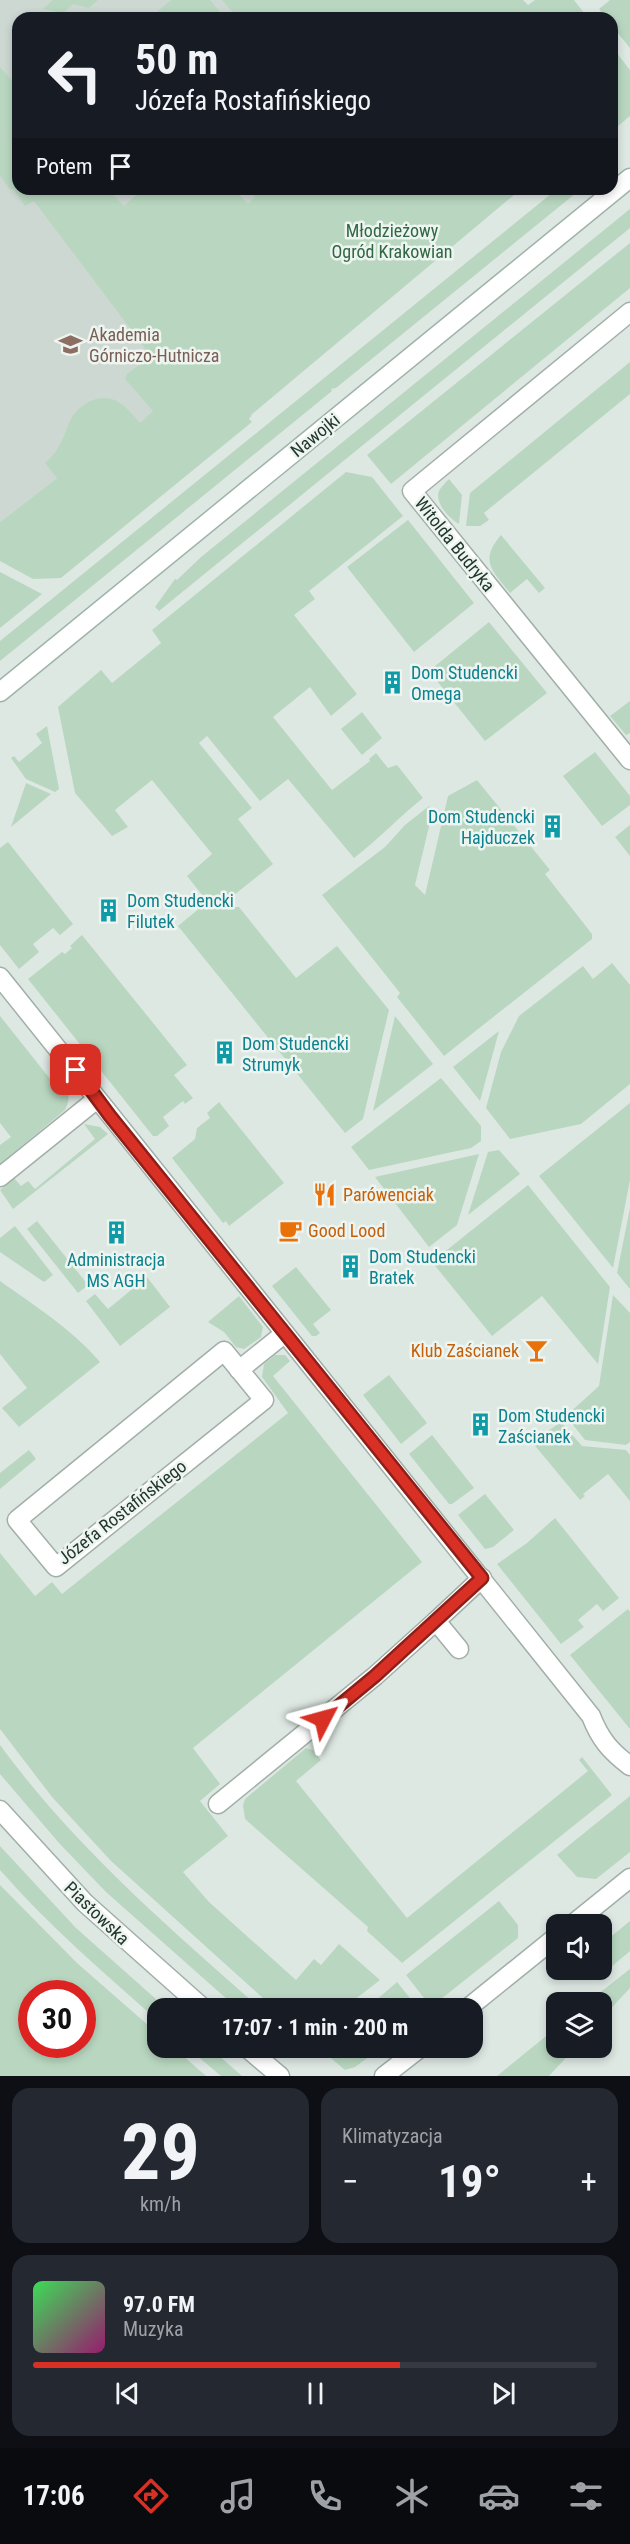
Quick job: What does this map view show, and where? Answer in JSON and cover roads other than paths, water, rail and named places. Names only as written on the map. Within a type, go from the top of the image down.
[{"type":"street","name":"Nawojki","points":[[618,188],[630,178]]},
{"type":"street","name":"Nawojki","points":[[0,692],[609,195]]},
{"type":"street","name":"Witolda Budryka","points":[[630,312],[412,491],[630,760]]},
{"type":"street","points":[[0,977],[591,1716],[598,1737],[611,1752],[630,1766]]},
{"type":"street","points":[[0,1177],[97,1099]]},
{"type":"street","points":[[239,1370],[284,1334]]},
{"type":"street","name":"Józefa Rostafińskiego","points":[[224,1351],[239,1370],[264,1401],[56,1567],[17,1520],[224,1351]]},
{"type":"street","points":[[218,1804],[375,1676],[482,1578]]},
{"type":"street","points":[[436,1621],[459,1649]]},
{"type":"street","name":"Piastowska","points":[[0,1810],[85,1903],[192,1998]]},
{"type":"street","points":[[585,1914],[630,1878]]},
{"type":"street","points":[[480,1998],[546,1945]]},
{"type":"street","points":[[259,2058],[280,2076]]},
{"type":"street","points":[[384,2076],[407,2058]]},
{"type":"place","name":"Akademia Górniczo-Hutnicza","points":[[71,344]]},
{"type":"place","name":"Dom Studencki Omega","points":[[393,682]]},
{"type":"place","name":"Dom Studencki Hajduczek","points":[[553,826]]},
{"type":"place","name":"Dom Studencki Filutek","points":[[109,910]]},
{"type":"place","name":"Dom Studencki Strumyk","points":[[224,1053]]},
{"type":"place","name":"Parówenciak","points":[[325,1194]]},
{"type":"place","name":"Good Lood","points":[[290,1230]]},
{"type":"place","name":"Administracja MS AGH","points":[[116,1233]]},
{"type":"place","name":"Dom Studencki Bratek","points":[[351,1266]]},
{"type":"place","name":"Klub Zaścianek","points":[[537,1350]]},
{"type":"place","name":"Dom Studencki Zaścianek","points":[[480,1425]]},
{"type":"park label","name":"Młodzieżowy Ogród Krakowian","points":[[392,240]]}]
